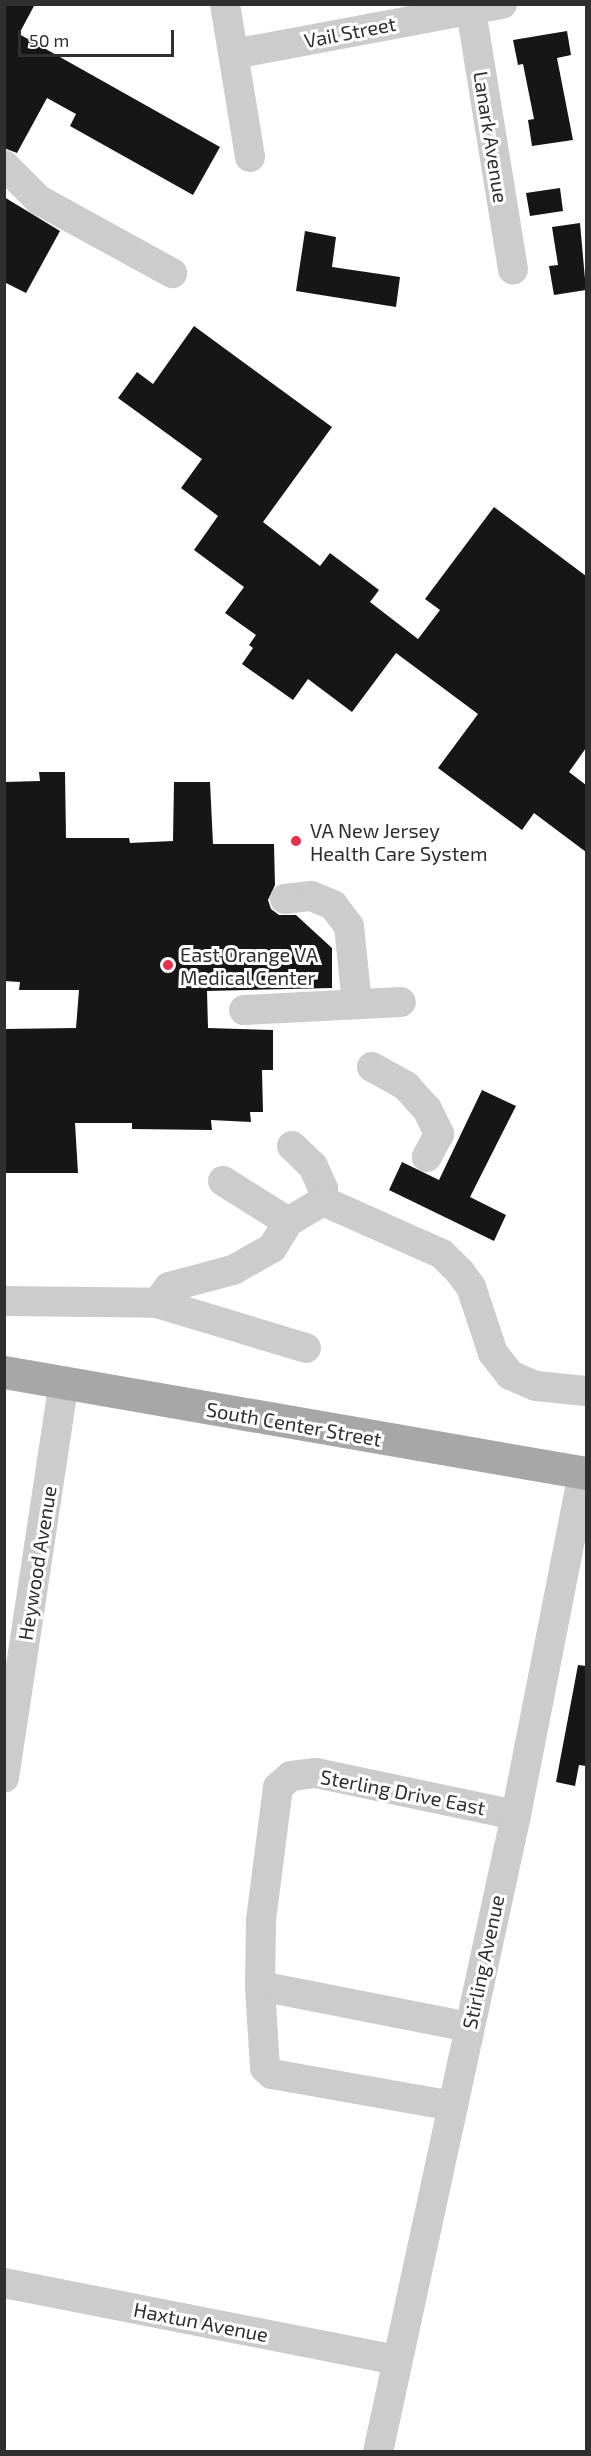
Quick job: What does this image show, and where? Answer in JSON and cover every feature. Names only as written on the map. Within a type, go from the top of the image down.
[{"type":"main road","name":"South Center Street","points":[[4,1372],[585,1473]]},
{"type":"street","points":[[225,4],[250,158]]},
{"type":"street","name":"Vail Street","points":[[234,54],[470,7],[502,4]]},
{"type":"street","name":"Lanark Avenue","points":[[470,7],[513,270]]},
{"type":"street","points":[[4,165],[39,200],[172,273]]},
{"type":"street","points":[[285,899],[310,896],[333,905],[349,926],[357,1003]]},
{"type":"street","points":[[244,1010],[401,1002]]},
{"type":"street","points":[[372,1067],[406,1086],[427,1109],[439,1134],[427,1157]]},
{"type":"street","points":[[292,1146],[313,1166],[322,1188],[323,1201]]},
{"type":"street","points":[[223,1181],[288,1222]]},
{"type":"street","points":[[157,1303],[169,1287],[233,1270],[272,1248],[288,1222],[323,1201]]},
{"type":"street","points":[[323,1201],[442,1254],[471,1287],[493,1353],[510,1375],[536,1386],[586,1391]]},
{"type":"street","points":[[4,1301],[157,1303],[306,1348]]},
{"type":"street","name":"Heywood Avenue","points":[[4,1778],[64,1383]]},
{"type":"street","name":"Stirling Avenue","points":[[378,2451],[516,1815],[585,1473]]},
{"type":"street","name":"Sterling Drive East","points":[[260,1986],[261,1920],[278,1787],[291,1776],[316,1773],[516,1815]]},
{"type":"street","points":[[453,2106],[272,2074],[264,2068],[260,1986],[469,2027]]},
{"type":"street","name":"Haxtun Avenue","points":[[4,2283],[397,2360]]},
{"type":"building","points":[[4,4],[35,4],[19,34],[220,147],[193,195],[70,126],[76,114],[47,98],[17,153],[4,148]]},
{"type":"building","points":[[567,31],[571,55],[557,58],[573,140],[532,146],[528,120],[534,119],[523,64],[518,65],[513,40]]},
{"type":"building","points":[[560,188],[563,211],[530,216],[526,193]]},
{"type":"building","points":[[4,197],[60,231],[26,293],[4,282]]},
{"type":"building","points":[[580,223],[586,290],[554,295],[549,266],[558,265],[552,227]]},
{"type":"building","points":[[305,231],[336,237],[332,267],[400,277],[396,307],[296,291]]},
{"type":"building","points":[[194,326],[332,427],[263,522],[320,566],[330,553],[379,590],[370,602],[418,639],[440,610],[425,599],[494,507],[586,576],[586,748],[569,772],[586,785],[586,852],[534,813],[522,830],[438,768],[478,714],[396,653],[352,712],[308,679],[293,700],[242,664],[253,648],[249,645],[256,635],[225,613],[244,587],[194,550],[218,516],[181,488],[202,459],[118,398],[137,372],[153,384]]},
{"type":"building","name":"East Orange VA Medical Center","points":[[39,772],[65,772],[66,838],[129,838],[130,843],[173,841],[174,782],[210,782],[213,844],[274,844],[275,885],[268,900],[271,909],[279,915],[296,915],[332,948],[332,988],[207,991],[208,1028],[273,1030],[273,1070],[262,1070],[263,1112],[250,1112],[251,1122],[211,1120],[212,1130],[132,1129],[132,1123],[75,1123],[78,1173],[4,1173],[4,1029],[76,1028],[79,990],[19,990],[20,982],[4,981],[4,782],[40,781]]},
{"type":"building","points":[[482,1090],[516,1106],[470,1197],[506,1215],[494,1241],[389,1190],[402,1162],[439,1180]]},
{"type":"building","points":[[578,1665],[586,1666],[586,1766],[579,1765],[575,1786],[556,1782]]},
{"type":"place","name":"VA New Jersey Health Care System","points":[[296,841]]},
{"type":"place","name":"East Orange VA Medical Center","points":[[168,965]]}]
